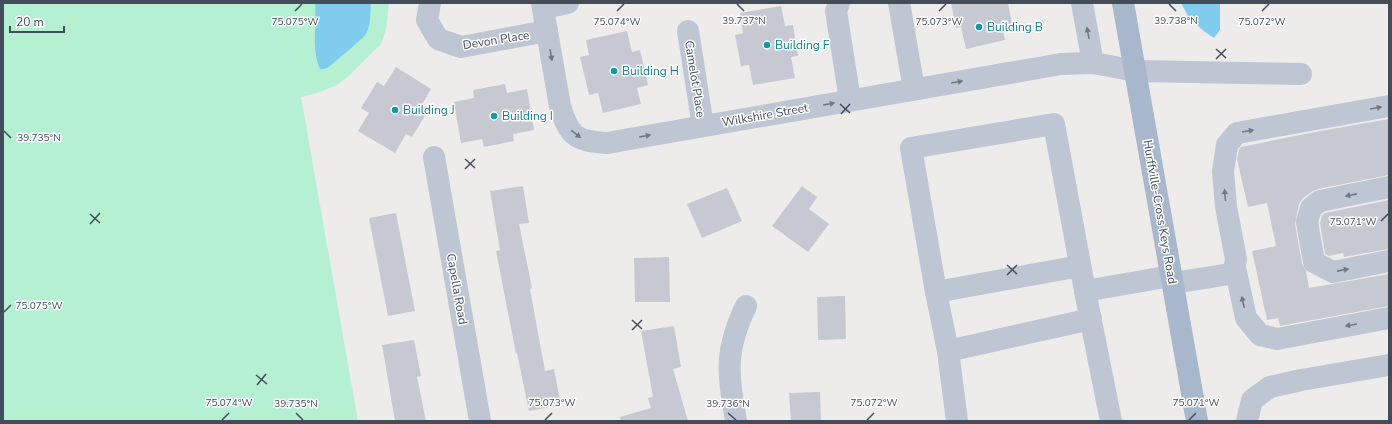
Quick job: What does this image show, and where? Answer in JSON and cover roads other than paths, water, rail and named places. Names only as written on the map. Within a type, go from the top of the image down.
[{"type":"main road","name":"Hurffville-Cross Keys Road","points":[[1123,3],[1197,421]]},
{"type":"street","name":"Devon Place","points":[[430,3],[427,20],[438,39],[461,48],[547,31]]},
{"type":"street","points":[[542,5],[568,3]]},
{"type":"street","points":[[839,3],[836,11],[850,100]]},
{"type":"street","points":[[899,3],[914,89]]},
{"type":"street","points":[[1082,3],[1093,63]]},
{"type":"street","name":"Wilkshire Street","points":[[542,5],[560,106],[565,122],[574,134],[589,142],[607,143],[1061,64],[1093,63],[1136,70],[1301,74]]},
{"type":"street","name":"Camelot Place","points":[[688,31],[703,126]]},
{"type":"street","points":[[1389,106],[1237,133],[1227,145],[1223,171],[1226,207],[1235,252],[1235,267],[1246,318],[1260,335],[1277,339],[1389,318]]},
{"type":"street","points":[[957,421],[948,351],[936,292],[911,148],[1054,124],[1080,266],[1111,421]]},
{"type":"street","name":"Capella Road","points":[[434,157],[480,421]]},
{"type":"street","points":[[1389,187],[1320,201],[1311,208],[1307,222],[1314,262],[1333,272],[1389,261]]},
{"type":"street","points":[[936,292],[1080,266]]},
{"type":"street","points":[[1085,291],[1172,279],[1230,274],[1234,272],[1235,267]]},
{"type":"street","points":[[736,421],[729,380],[729,362],[734,334],[746,306]]},
{"type":"street","points":[[948,351],[1091,319]]},
{"type":"street","points":[[1247,421],[1252,400],[1270,387],[1301,380],[1389,365]]},
{"type":"water","points":[[315,3],[371,3],[370,23],[366,34],[340,58],[324,69],[320,69],[317,61],[315,45]]},
{"type":"water","points":[[1181,3],[1220,3],[1220,30],[1214,38],[1189,18]]},
{"type":"place","name":"Building B","points":[[979,27]]},
{"type":"place","name":"Building F","points":[[767,45]]},
{"type":"place","name":"Building H","points":[[614,71]]},
{"type":"place","name":"Building J","points":[[395,110]]},
{"type":"place","name":"Building I","points":[[494,116]]}]
